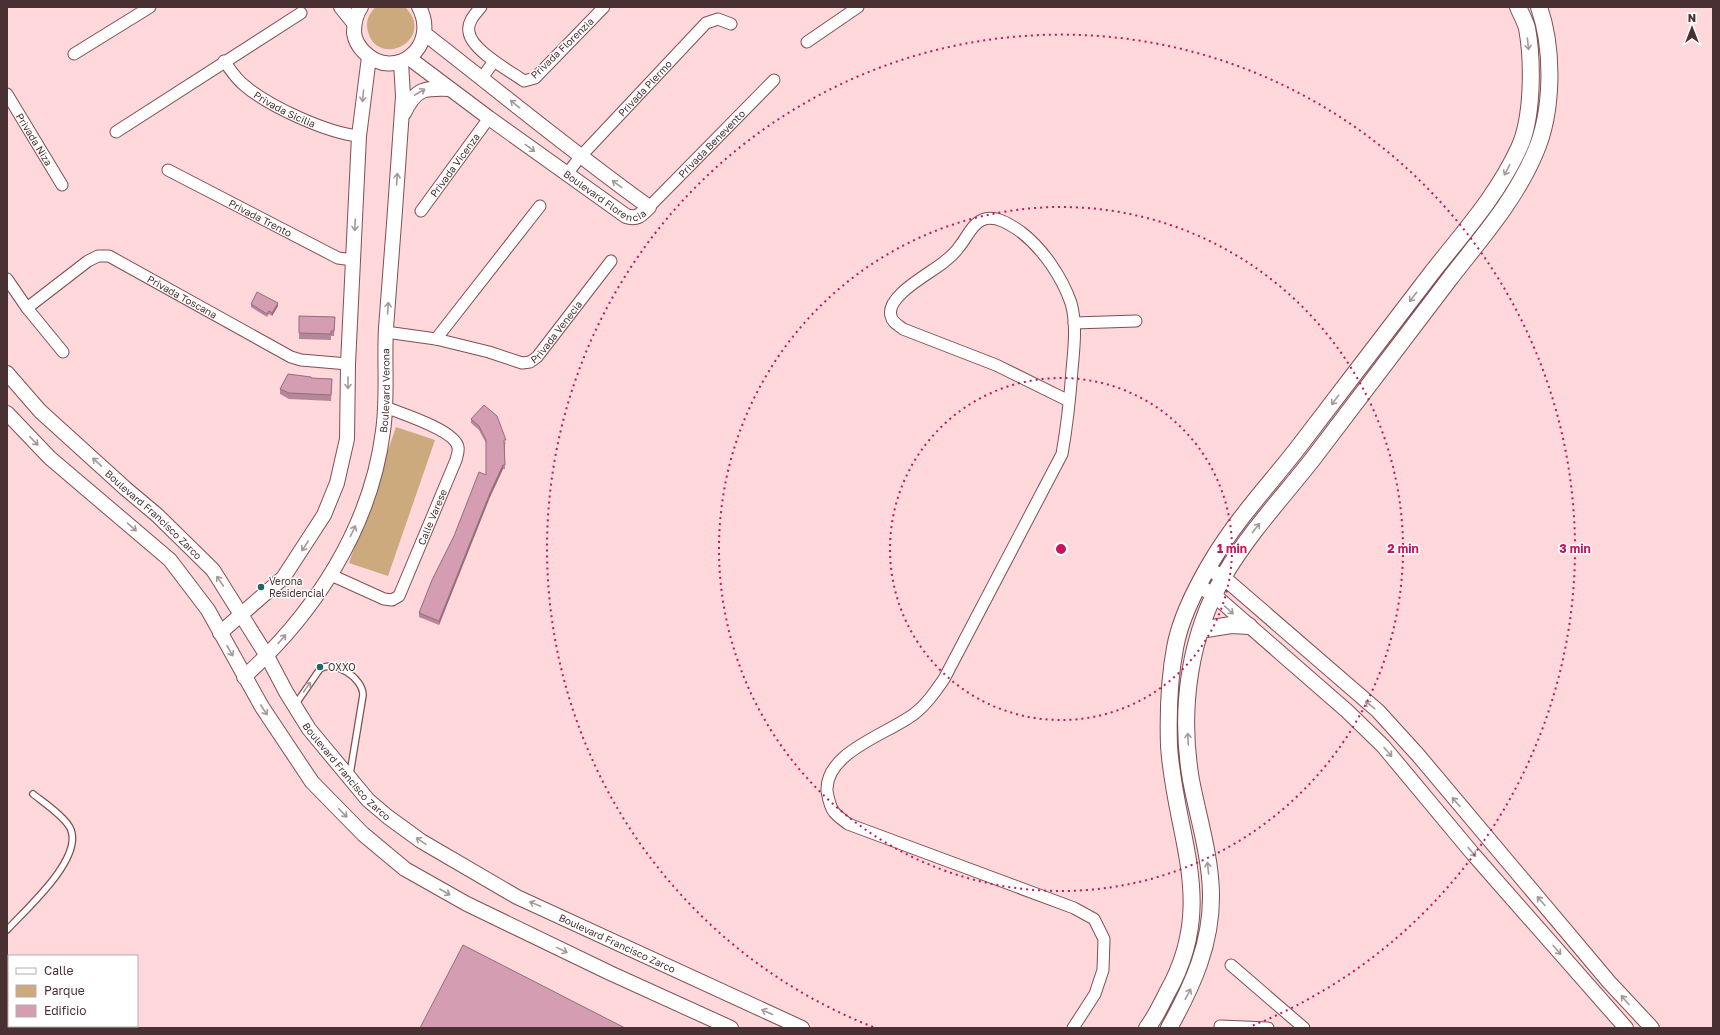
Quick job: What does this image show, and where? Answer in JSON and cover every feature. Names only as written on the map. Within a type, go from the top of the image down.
[{"type":"main road","points":[[1147,1028],[1174,982],[1185,951],[1193,894],[1189,858],[1173,781],[1168,715],[1175,646],[1188,608],[1207,568],[1230,531],[1290,458],[1427,279],[1486,205],[1520,146],[1530,91],[1530,66],[1526,26],[1518,7]]},
{"type":"main road","points":[[1169,1028],[1190,989],[1203,956],[1211,894],[1207,856],[1191,778],[1186,715],[1189,683],[1200,630],[1223,577],[1245,541],[1318,452],[1512,198],[1536,151],[1547,109],[1549,68],[1544,22],[1539,7]]},
{"type":"main road","points":[[1427,279],[1441,290]]},
{"type":"main road","points":[[1200,630],[1231,625],[1249,626]]},
{"type":"street","points":[[74,54],[150,7]]},
{"type":"street","points":[[341,7],[354,23]]},
{"type":"street","points":[[361,7],[354,23],[354,36],[360,48],[369,57],[379,62],[390,64],[405,60],[417,51],[425,34],[424,10]]},
{"type":"street","name":"Privada Florenzia","points":[[481,7],[473,17],[469,32],[476,44],[494,62],[524,81],[535,78],[604,7]]},
{"type":"street","points":[[807,42],[858,7]]},
{"type":"street","points":[[116,132],[301,13]]},
{"type":"street","name":"Privada Plermo","points":[[567,174],[580,157],[706,23],[718,19],[730,24]]},
{"type":"street","name":"Boulevard Florencia","points":[[405,60],[450,88],[489,118],[626,216],[631,218],[638,217],[649,207],[580,157],[425,34]]},
{"type":"street","points":[[220,633],[283,578],[324,515],[337,483],[347,439],[348,364],[359,136],[369,57]]},
{"type":"street","name":"Boulevard Verona","points":[[244,676],[267,656],[308,608],[331,575],[370,491],[378,463],[385,407],[386,332],[405,60]]},
{"type":"street","name":"Privada Sicilia","points":[[224,62],[243,84],[259,97],[300,118],[348,135],[359,136]]},
{"type":"street","points":[[482,78],[494,62]]},
{"type":"street","name":"Privada Benevento","points":[[649,207],[774,80]]},
{"type":"street","points":[[402,116],[410,100],[421,90],[428,88],[450,88]]},
{"type":"street","name":"Privada Niza","points":[[7,94],[62,185]]},
{"type":"street","name":"Privada Vicenza","points":[[421,211],[489,118]]},
{"type":"street","name":"Privada Trento","points":[[168,170],[338,258],[353,260]]},
{"type":"street","points":[[436,339],[540,206]]},
{"type":"street","points":[[1069,401],[996,365],[903,329],[894,322],[890,315],[891,308],[899,294],[943,262],[958,249],[977,223],[983,219],[991,219],[1011,225],[1033,242],[1056,272],[1071,304],[1074,323],[1069,401],[1062,454],[944,679],[930,698],[915,713],[856,749],[833,770],[827,781],[828,796],[834,811],[848,824],[1074,908],[1094,919],[1104,939],[1103,970],[1095,994],[1073,1028]]},
{"type":"street","name":"Privada Toscana","points":[[27,308],[88,261],[98,256],[109,256],[291,357],[301,360],[348,364]]},
{"type":"street","name":"Privada Venecia","points":[[386,332],[436,339],[488,352],[522,363],[530,362],[537,357],[611,261]]},
{"type":"street","points":[[7,279],[27,308],[63,352]]},
{"type":"street","points":[[1074,323],[1136,321]]},
{"type":"street","name":"Boulevard Francisco Zarco","points":[[7,373],[40,411],[188,544],[213,570],[267,656],[294,706],[309,729],[368,800],[382,813],[421,841],[517,897],[802,1028]]},
{"type":"street","name":"Calle Varese","points":[[331,575],[384,599],[392,600],[399,596],[456,460],[458,447],[453,438],[444,432],[385,407]]},
{"type":"street","points":[[7,413],[50,458],[170,560],[208,610],[262,707],[312,782],[363,834],[405,869],[467,904],[610,973],[731,1028]]},
{"type":"street","points":[[1207,568],[1223,577],[1378,711],[1418,755],[1609,982],[1652,1028]]},
{"type":"street","points":[[1199,586],[1214,595],[1347,711],[1383,746],[1473,854],[1626,1028]]},
{"type":"street","points":[[1231,965],[1304,1028]]},
{"type":"street","points":[[1220,1026],[1268,1028]]},
{"type":"lane","points":[[294,706],[320,669],[324,666],[330,665],[358,680],[363,690],[349,778]]},
{"type":"lane","points":[[7,930],[62,870],[73,842],[71,830],[66,822],[33,794]]},
{"type":"green space","points":[[376,7],[405,7],[413,19],[414,29],[410,39],[403,45],[393,49],[383,48],[374,43],[368,32],[367,21],[371,12]]},
{"type":"green space","points":[[396,427],[435,440],[388,576],[349,563]]},
{"type":"building","points":[[257,292],[278,303],[272,313],[269,311],[267,314],[251,304]]},
{"type":"building","points":[[299,316],[335,317],[334,331],[331,331],[331,334],[299,333]]},
{"type":"building","points":[[288,374],[311,378],[332,379],[331,395],[289,393],[280,389]]},
{"type":"building","points":[[484,405],[497,416],[506,440],[504,440],[505,465],[503,465],[490,493],[439,621],[419,613],[432,580],[454,536],[479,472],[486,475],[486,440],[479,426],[471,419]]},
{"type":"building","points":[[463,945],[625,1028],[420,1028]]},
{"type":"place","name":"Verona Residencial","points":[[261,587]]},
{"type":"place","name":"OXXO","points":[[320,667]]}]
